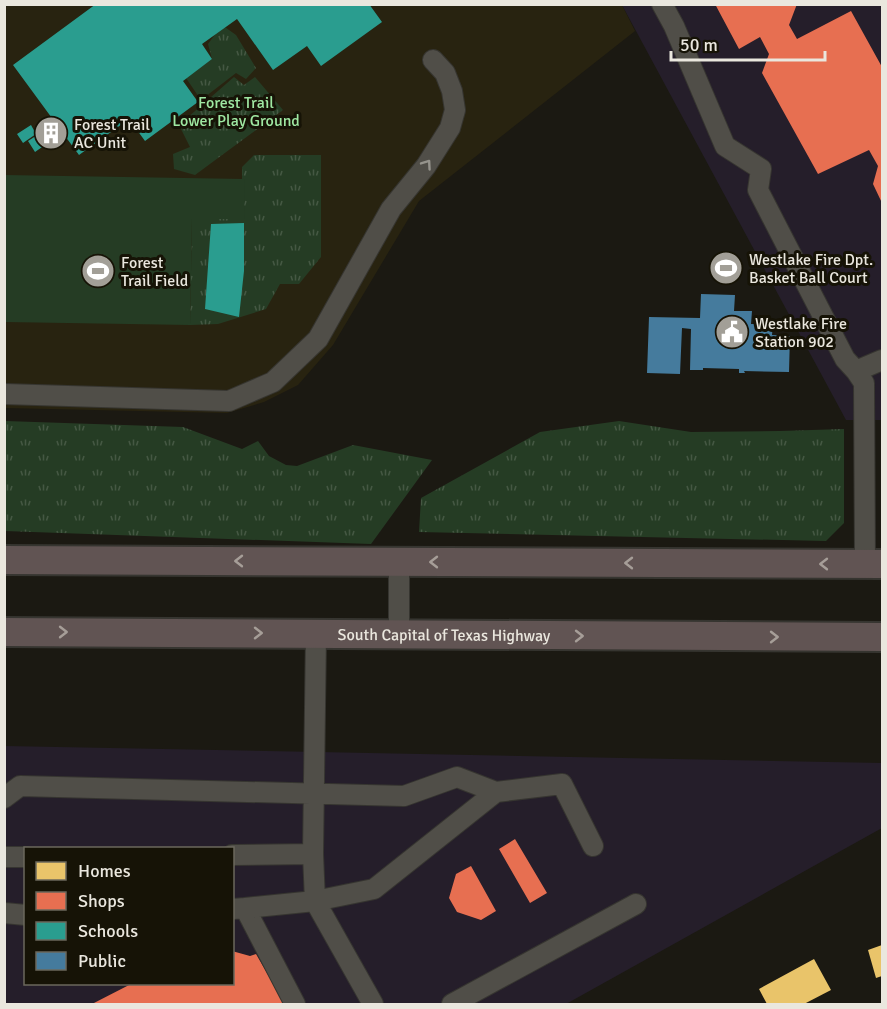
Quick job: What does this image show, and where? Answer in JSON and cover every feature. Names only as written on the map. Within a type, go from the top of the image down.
[{"type":"highway","points":[[4,560],[874,564]]},
{"type":"highway","name":"South Capital of Texas Highway","points":[[4,632],[882,637]]},
{"type":"lane","points":[[662,4],[674,26],[725,146],[761,169],[759,190],[845,359],[864,383],[874,564]]},
{"type":"lane","points":[[4,394],[229,401],[273,382],[318,339],[391,209],[426,166],[450,128],[455,110],[452,91],[445,73],[433,60]]},
{"type":"lane","points":[[856,371],[882,360]]},
{"type":"lane","points":[[399,562],[399,635]]},
{"type":"lane","points":[[316,634],[313,854],[315,901],[373,1005]]},
{"type":"lane","points":[[4,798],[20,786],[404,796],[457,777],[496,792],[562,784],[593,846]]},
{"type":"lane","points":[[295,1005],[239,908],[315,901],[374,889],[496,792]]},
{"type":"lane","points":[[234,855],[313,854]]},
{"type":"lane","points":[[4,857],[24,857]]},
{"type":"lane","points":[[452,1005],[636,904]]},
{"type":"lane","points":[[4,913],[24,915]]},
{"type":"shaded area","points":[[5,5],[622,5],[635,31],[419,201],[333,345],[298,385],[264,402],[227,413],[5,408]]},
{"type":"shaded area","points":[[622,5],[882,5],[882,420],[846,420]]},
{"type":"shaded area","points":[[5,746],[882,763],[882,828],[566,1004],[5,1004]]},
{"type":"green space","points":[[222,25],[236,35],[256,68],[246,79],[236,73],[201,100],[186,78],[212,59],[208,44]]},
{"type":"green space","name":"Forest Trail Lower Play Ground","points":[[234,77],[244,85],[255,77],[283,110],[195,175],[174,169],[173,154],[190,147],[179,125]]},
{"type":"green space","points":[[254,155],[321,155],[321,257],[299,284],[280,284],[266,309],[218,324],[190,325],[192,219],[242,219],[242,167]]},
{"type":"green space","name":"Forest Trail Field","points":[[5,175],[245,179],[244,219],[192,219],[190,325],[5,322]]},
{"type":"green space","points":[[5,421],[183,427],[242,449],[258,441],[269,456],[286,465],[297,466],[353,445],[432,460],[371,544],[5,531]]},
{"type":"green space","points":[[619,421],[691,432],[844,429],[844,523],[826,541],[419,532],[421,498],[540,432]]},
{"type":"building: Homes","points":[[882,945],[882,976],[876,978],[868,950]]},
{"type":"building: Homes","points":[[814,959],[831,990],[804,1004],[767,1004],[759,989]]},
{"type":"building: Shops","points":[[715,4],[797,4],[789,25],[797,39],[851,11],[882,67],[882,203],[873,184],[878,166],[869,150],[818,174],[762,73],[769,54],[760,37],[739,49]]},
{"type":"building: Shops","points":[[515,839],[547,893],[530,903],[499,849]]},
{"type":"building: Shops","points":[[471,866],[496,911],[481,920],[457,912],[449,898],[456,874]]},
{"type":"building: Shops","points":[[234,952],[250,956],[256,954],[270,978],[273,976],[286,1004],[92,1004],[129,985],[234,985]]},
{"type":"building: Schools","points":[[96,4],[369,4],[382,22],[321,66],[307,46],[273,70],[237,19],[202,44],[212,59],[183,81],[198,102],[145,141],[129,119],[79,155],[13,65]]},
{"type":"building: Schools","name":"Forest Trail AC Unit","points":[[48,123],[61,137],[55,144],[42,128]]},
{"type":"building: Schools","points":[[31,125],[36,134],[23,143],[17,134]]},
{"type":"building: Schools","points":[[39,134],[45,145],[35,152],[28,141]]},
{"type":"building: Schools","points":[[244,223],[244,271],[239,317],[205,309],[211,224]]},
{"type":"building: Public","name":"Westlake Fire Station 902","points":[[701,294],[735,295],[734,311],[752,311],[751,324],[773,324],[772,335],[790,336],[789,372],[744,371],[745,373],[739,373],[739,369],[703,368],[703,370],[690,370],[691,329],[682,328],[680,374],[647,373],[649,317],[700,318]]},
{"type":"place","name":"Forest Trail AC Unit","points":[[51,133]]},
{"type":"place","name":"Westlake Fire Dpt. Basket Ball Court","points":[[726,268]]},
{"type":"place","name":"Forest Trail Field","points":[[98,271]]},
{"type":"place","name":"Westlake Fire Station 902","points":[[732,332]]}]
